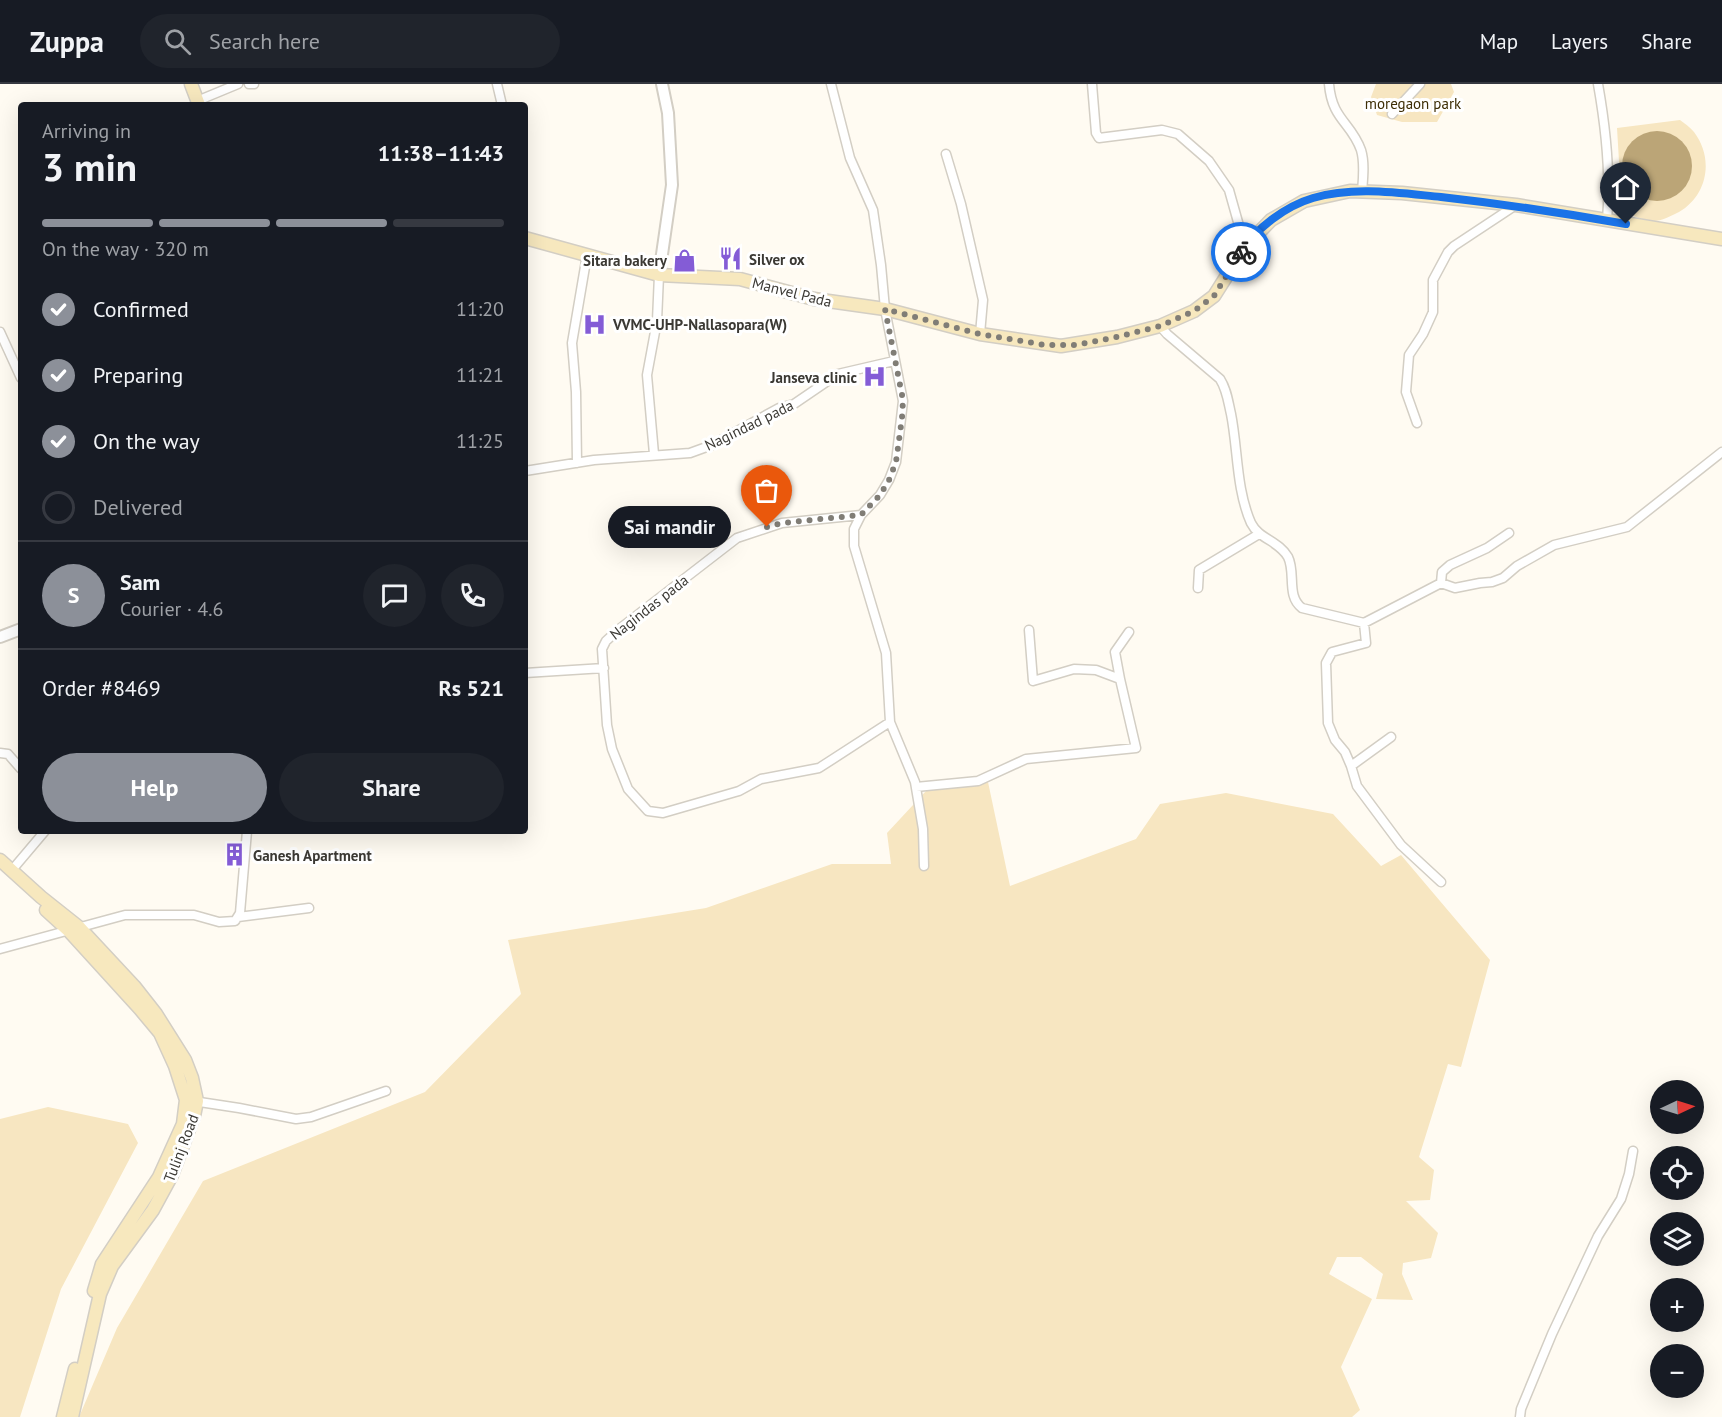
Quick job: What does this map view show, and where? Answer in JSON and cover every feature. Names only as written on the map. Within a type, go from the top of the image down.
[{"type":"main road","points":[[191,84],[198,102]]},
{"type":"main road","name":"Manvel Pada","points":[[528,239],[659,275],[740,279],[825,302],[885,309],[980,334],[1061,346],[1117,337],[1160,326],[1194,311],[1214,296],[1245,247],[1271,220],[1304,201],[1350,191],[1401,193],[1516,205],[1722,239]]},
{"type":"main road","name":"Tulinj Road","points":[[0,860],[6,870],[74,930],[160,1033],[191,1101],[194,1116],[172,1175],[153,1210],[112,1266],[100,1294],[72,1417]]},
{"type":"main road","name":"Tulinj Road","points":[[63,1417],[102,1264],[159,1177],[191,1101]]},
{"type":"street","points":[[200,102],[238,84]]},
{"type":"street","points":[[497,84],[501,102]]},
{"type":"street","points":[[654,454],[647,375],[657,321],[659,275],[672,185],[668,113],[662,84]]},
{"type":"street","points":[[831,84],[850,158],[873,210],[885,309],[903,400],[896,462],[880,495],[861,515],[854,529],[854,546],[886,653],[890,722],[916,787],[923,829],[924,866]]},
{"type":"street","points":[[1092,84],[1096,133],[1099,138],[1162,130],[1178,134],[1209,162],[1228,190],[1245,247]]},
{"type":"street","points":[[1329,84],[1330,99],[1335,110],[1362,152],[1362,192]]},
{"type":"street","points":[[1392,114],[1419,84]]},
{"type":"street","points":[[1598,84],[1606,130],[1608,199],[1606,220]]},
{"type":"street","points":[[946,154],[961,204],[983,300],[980,334]]},
{"type":"street","points":[[1417,423],[1405,384],[1409,355],[1423,334],[1433,312],[1433,280],[1448,252],[1454,246],[1516,205]]},
{"type":"street","points":[[577,463],[572,344],[586,255]]},
{"type":"street","points":[[1160,326],[1220,379],[1224,386],[1234,429],[1238,475],[1251,522],[1259,534],[1282,549],[1288,557],[1293,597],[1297,604],[1302,608],[1364,623],[1441,583],[1455,588],[1492,582],[1503,578],[1517,566],[1554,545],[1627,527],[1722,452]]},
{"type":"street","points":[[0,332],[18,371]]},
{"type":"street","name":"Nagindad pada","points":[[528,471],[654,454],[690,453],[712,445],[779,408],[794,404],[838,374],[894,361]]},
{"type":"street","name":"Nagindas pada","points":[[861,515],[782,523],[737,538],[606,641],[602,649],[607,725],[612,749],[628,789],[648,811],[663,813],[739,791],[769,777],[819,768],[890,722]]},
{"type":"street","points":[[1441,583],[1442,572],[1450,565],[1483,550],[1509,533]]},
{"type":"street","points":[[1198,588],[1199,570],[1259,534]]},
{"type":"street","points":[[1364,623],[1366,643],[1332,652],[1326,663],[1328,723],[1335,740],[1345,752],[1357,786],[1373,810],[1401,845],[1441,882]]},
{"type":"street","points":[[0,637],[18,630]]},
{"type":"street","points":[[1029,630],[1033,681],[1074,669],[1096,670],[1120,679]]},
{"type":"street","points":[[916,787],[978,780],[1026,759],[1136,748],[1115,651],[1129,632]]},
{"type":"street","points":[[528,673],[604,668]]},
{"type":"street","points":[[1351,766],[1391,737]]},
{"type":"street","points":[[0,753],[8,754],[18,766]]},
{"type":"street","points":[[6,870],[42,834]]},
{"type":"street","points":[[238,917],[247,834]]},
{"type":"street","points":[[0,949],[124,915],[194,915],[219,922],[235,921],[238,917],[309,908]]},
{"type":"street","points":[[191,1101],[296,1119],[311,1117],[386,1091]]},
{"type":"street","points":[[1520,1417],[1521,1409],[1552,1334],[1598,1236],[1621,1198],[1629,1174],[1633,1151]]},
{"type":"green space","name":"moregaon park","points":[[1376,84],[1451,84],[1454,92],[1437,122],[1402,122],[1377,115],[1371,97]]},
{"type":"green space","points":[[1680,120],[1694,132],[1704,153],[1705,175],[1696,196],[1679,212],[1660,220],[1645,220],[1622,211],[1617,128]]},
{"type":"green space","points":[[988,782],[1010,886],[1136,839],[1160,804],[1226,793],[1333,814],[1381,866],[1401,855],[1490,960],[1461,1067],[1448,1064],[1419,1157],[1434,1170],[1430,1200],[1406,1201],[1438,1233],[1431,1258],[1403,1263],[1402,1274],[1413,1300],[1376,1299],[1383,1274],[1361,1257],[1337,1257],[1329,1274],[1372,1299],[1341,1367],[1360,1410],[1352,1417],[79,1417],[117,1328],[203,1181],[425,1092],[521,994],[508,940],[706,908],[832,864],[891,864],[887,833],[926,791]]},
{"type":"green space","points":[[48,1107],[128,1124],[138,1143],[61,1289],[20,1417],[0,1417],[0,1119]]},
{"type":"shaded area","points":[[1657,131],[1670,134],[1682,141],[1689,153],[1692,166],[1689,179],[1682,191],[1670,198],[1657,201],[1644,198],[1632,191],[1625,179],[1622,166],[1625,153],[1632,141],[1644,134]]},
{"type":"way so far","points":[[767,527],[782,523],[861,515],[880,495],[889,480],[896,462],[903,400],[885,309],[980,334],[1045,345],[1076,345],[1160,326],[1194,311],[1214,296],[1241,252]]},
{"type":"place","name":"Silver ox","points":[[731,259]]},
{"type":"place","name":"Sitara bakery","points":[[685,260]]},
{"type":"place","name":"VVMC-UHP-Nallasopara(W)","points":[[595,324]]},
{"type":"place","name":"Janseva clinic","points":[[875,377]]},
{"type":"place","name":"Sai mandir","points":[[767,527]]},
{"type":"place","name":"Ganesh Apartment","points":[[235,855]]},
{"type":"route","points":[[1241,252],[1271,220],[1304,201],[1350,191],[1401,193],[1516,205],[1626,224]]}]
